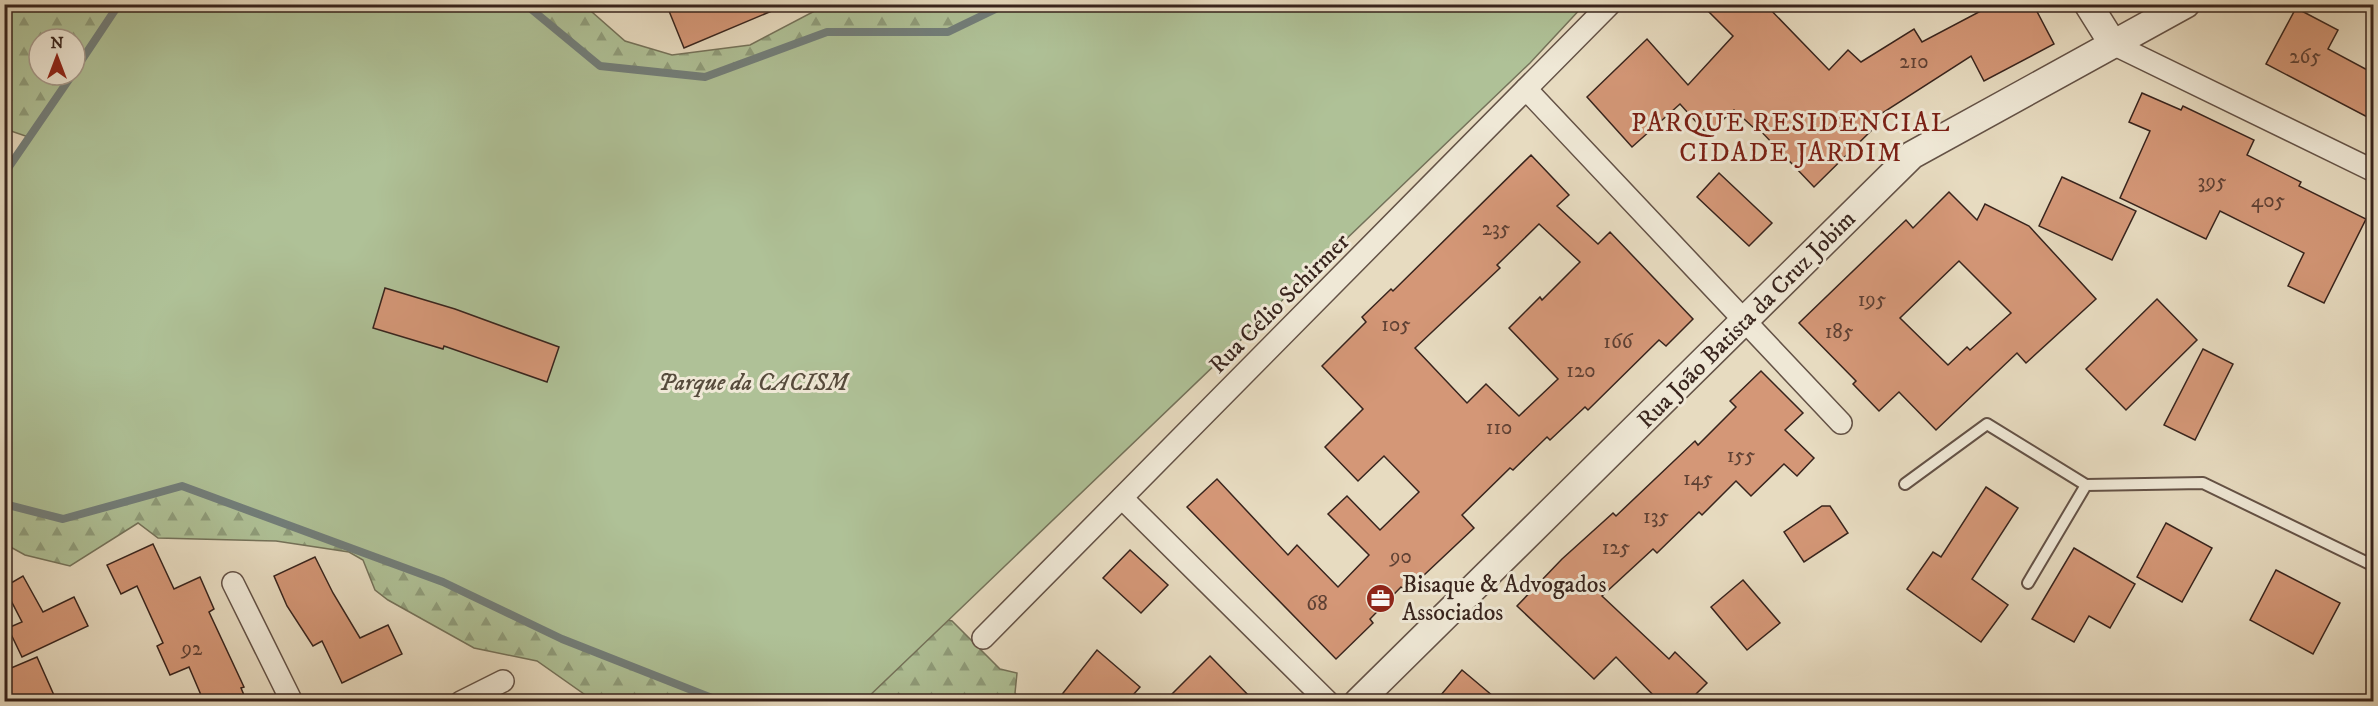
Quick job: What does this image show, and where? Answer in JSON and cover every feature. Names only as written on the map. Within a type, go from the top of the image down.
[{"type":"street","name":"Rua Célio Schirmer","points":[[983,638],[1610,4]]},
{"type":"street","points":[[2088,4],[2113,44],[2373,171]]},
{"type":"street","name":"Rua João Batista da Cruz Jobim","points":[[1358,702],[1912,155],[2186,4]]},
{"type":"street","points":[[1527,89],[1841,423]]},
{"type":"street","points":[[1122,498],[1328,702]]},
{"type":"street","points":[[233,583],[292,702]]},
{"type":"street","points":[[461,702],[503,681]]},
{"type":"lane","points":[[1905,484],[1987,424],[2086,485],[2203,483],[2373,566]]},
{"type":"lane","points":[[2028,583],[2086,485]]},
{"type":"green space","points":[[5,5],[194,5],[81,155],[5,129]]},
{"type":"green space","name":"Parque da CACISM","points":[[119,5],[525,5],[600,66],[704,77],[827,32],[948,32],[1006,5],[1584,5],[1530,63],[864,701],[722,701],[562,639],[443,582],[183,486],[63,519],[5,504],[4,174],[64,87],[87,87],[87,52]]},
{"type":"green space","points":[[428,5],[584,5],[625,41],[672,55],[750,45],[826,5],[1076,5],[836,160]]},
{"type":"green space","points":[[4,174],[33,183],[887,605],[952,621],[1000,669],[1017,673],[1015,693],[1022,701],[594,701],[537,661],[474,648],[388,600],[375,590],[363,560],[349,552],[276,541],[158,538],[138,523],[70,566],[25,555],[5,544]]},
{"type":"building","points":[[685,4],[786,5],[684,48],[669,11]]},
{"type":"building","points":[[1701,4],[1765,4],[1829,70],[1848,50],[1861,62],[1914,29],[1922,42],[1994,4],[2033,4],[2054,44],[1984,81],[1971,56],[1876,117],[1881,121],[1814,187],[1756,126],[1754,128],[1734,110],[1707,134],[1680,104],[1632,147],[1587,97],[1647,39],[1688,85],[1733,36]]},
{"type":"building","points":[[2296,8],[2338,30],[2328,49],[2373,73],[2373,120],[2266,64]]},
{"type":"building","points":[[2142,93],[2181,110],[2183,106],[2254,140],[2247,155],[2301,182],[2299,186],[2366,219],[2324,303],[2288,286],[2304,253],[2220,211],[2206,239],[2120,198],[2150,131],[2129,122]]},
{"type":"building","points":[[1531,155],[1569,195],[1557,206],[1598,244],[1610,232],[1693,319],[1666,346],[1659,340],[1588,410],[1585,407],[1550,440],[1547,437],[1513,470],[1510,468],[1462,515],[1474,528],[1406,592],[1401,587],[1370,619],[1373,623],[1336,659],[1187,507],[1217,479],[1288,555],[1297,545],[1338,587],[1369,555],[1328,514],[1347,496],[1380,530],[1419,492],[1384,456],[1358,481],[1325,447],[1363,409],[1322,366],[1366,322],[1362,317],[1391,289],[1393,291]],"holes":[[[1539,224],[1580,262],[1542,300],[1540,297],[1509,328],[1558,379],[1519,416],[1486,384],[1467,403],[1415,348],[1500,268],[1497,265]]]},
{"type":"building","points":[[1719,173],[1772,223],[1749,246],[1697,197]]},
{"type":"building","points":[[2062,177],[2136,211],[2112,260],[2039,226]]},
{"type":"building","points":[[1949,192],[1977,220],[1985,204],[2029,226],[2096,299],[2026,363],[2017,353],[1936,430],[1899,392],[1879,411],[1853,384],[1856,381],[1799,323],[1906,220],[1913,228]],"holes":[[[1959,261],[2011,313],[1970,350],[1967,347],[1948,365],[1900,318]]]},
{"type":"building","points":[[385,288],[455,309],[559,347],[547,382],[444,346],[443,349],[373,328]]},
{"type":"building","points":[[2157,299],[2197,340],[2126,410],[2086,369]]},
{"type":"building","points":[[2203,349],[2233,364],[2195,440],[2164,425]]},
{"type":"building","points":[[1761,371],[1803,413],[1785,430],[1814,458],[1797,476],[1784,464],[1751,496],[1736,481],[1702,515],[1699,512],[1657,553],[1653,549],[1602,596],[1669,659],[1675,652],[1707,683],[1688,702],[1660,702],[1616,657],[1594,679],[1517,606],[1562,559],[1613,513],[1616,516],[1695,441],[1698,445],[1736,407],[1730,401]]},
{"type":"building","points":[[1986,487],[2018,508],[1972,579],[2008,605],[1981,642],[1907,589],[1933,552],[1941,557]]},
{"type":"building","points":[[1822,506],[1830,506],[1848,533],[1804,562],[1784,532]]},
{"type":"building","points":[[2166,523],[2212,548],[2182,602],[2137,577]]},
{"type":"building","points":[[153,544],[174,589],[200,577],[214,609],[209,612],[244,687],[241,688],[247,702],[204,702],[189,667],[170,675],[157,646],[163,643],[137,586],[121,594],[107,565]]},
{"type":"building","points":[[2074,548],[2135,584],[2110,628],[2089,616],[2074,642],[2032,619]]},
{"type":"building","points":[[1130,550],[1168,585],[1141,613],[1103,578]]},
{"type":"building","points":[[315,557],[360,638],[388,625],[402,654],[342,683],[322,641],[313,646],[287,606],[274,576]]},
{"type":"building","points":[[2276,570],[2340,603],[2313,654],[2250,620]]},
{"type":"building","points":[[23,576],[43,612],[74,597],[88,626],[22,657],[8,628],[22,622],[4,587]]},
{"type":"building","points":[[1743,580],[1780,623],[1747,650],[1711,607]]},
{"type":"building","points":[[1097,650],[1140,687],[1127,702],[1056,702]]},
{"type":"building","points":[[1210,656],[1255,702],[1164,702]]},
{"type":"building","points":[[37,657],[57,702],[15,702],[4,678],[4,671]]},
{"type":"building","points":[[1462,670],[1500,702],[1435,702]]},
{"type":"waterway","points":[[87,52],[119,4]]},
{"type":"waterway","points":[[525,4],[600,66],[705,77],[827,32],[948,32],[1006,4]]},
{"type":"waterway","points":[[4,174],[64,87]]},
{"type":"waterway","points":[[4,504],[63,519],[182,486],[443,582],[562,639],[722,702]]},
{"type":"place","name":"Bisaque & Advogados Associados","points":[[1381,598]]},
{"type":"district","name":"PARQUE RESIDENCIAL CIDADE JARDIM","points":[[1791,137]]}]
